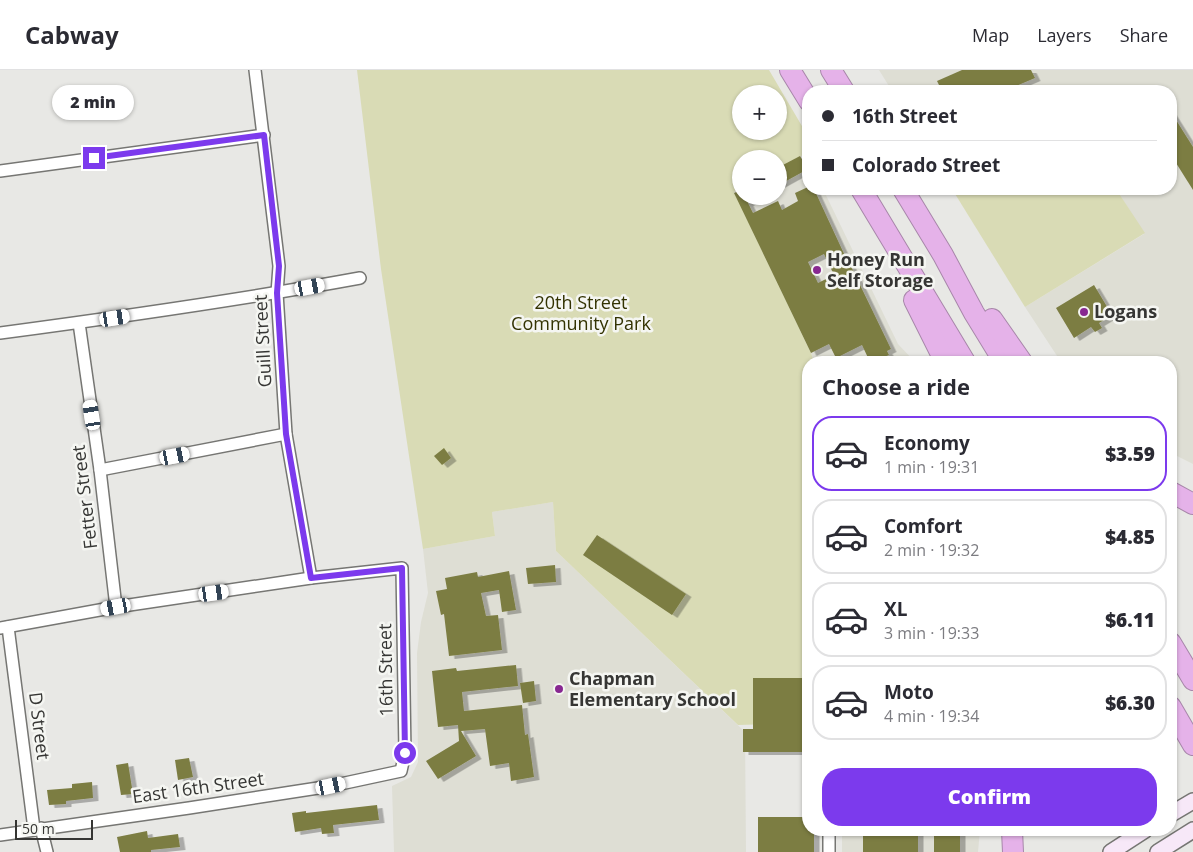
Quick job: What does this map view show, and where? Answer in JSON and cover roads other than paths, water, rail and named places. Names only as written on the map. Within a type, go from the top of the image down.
[{"type":"highway","points":[[790,70],[802,90]]},
{"type":"highway","points":[[831,70],[840,85]]},
{"type":"highway","points":[[865,195],[961,356]]},
{"type":"highway","points":[[907,195],[1000,356]]},
{"type":"highway","points":[[889,236],[902,274],[942,356]]},
{"type":"highway","points":[[943,255],[985,308],[1018,356]]},
{"type":"highway","points":[[1177,495],[1193,504]]},
{"type":"highway","points":[[1177,653],[1193,680]]},
{"type":"highway","points":[[1177,717],[1193,745]]},
{"type":"highway","points":[[1012,836],[1012,852]]},
{"type":"street","name":"Guill Street","points":[[255,70],[279,266],[277,293],[286,434],[311,578]]},
{"type":"street","points":[[0,171],[264,135]]},
{"type":"street","points":[[0,333],[277,293],[360,278]]},
{"type":"street","name":"Fetter Street","points":[[79,323],[100,470],[116,607]]},
{"type":"street","points":[[100,470],[286,434]]},
{"type":"street","name":"16th Street","points":[[311,578],[402,568],[405,753],[401,771]]},
{"type":"street","points":[[4,628],[116,607],[311,578]]},
{"type":"street","name":"D Street","points":[[4,628],[38,829],[46,852]]},
{"type":"street","name":"East 16th Street","points":[[0,835],[331,786],[401,771]]},
{"type":"street","points":[[1177,810],[1191,802]]},
{"type":"street","points":[[1158,852],[1193,830]]},
{"type":"street","points":[[829,836],[829,852]]},
{"type":"street","points":[[1111,852],[1136,836]]},
{"type":"place","name":"Honey Run Self Storage","points":[[817,270]]},
{"type":"place","name":"Logans","points":[[1084,312]]},
{"type":"place","name":"Chapman Elementary School","points":[[559,689]]},
{"type":"park label","name":"20th Street Community Park","points":[[581,313]]}]
